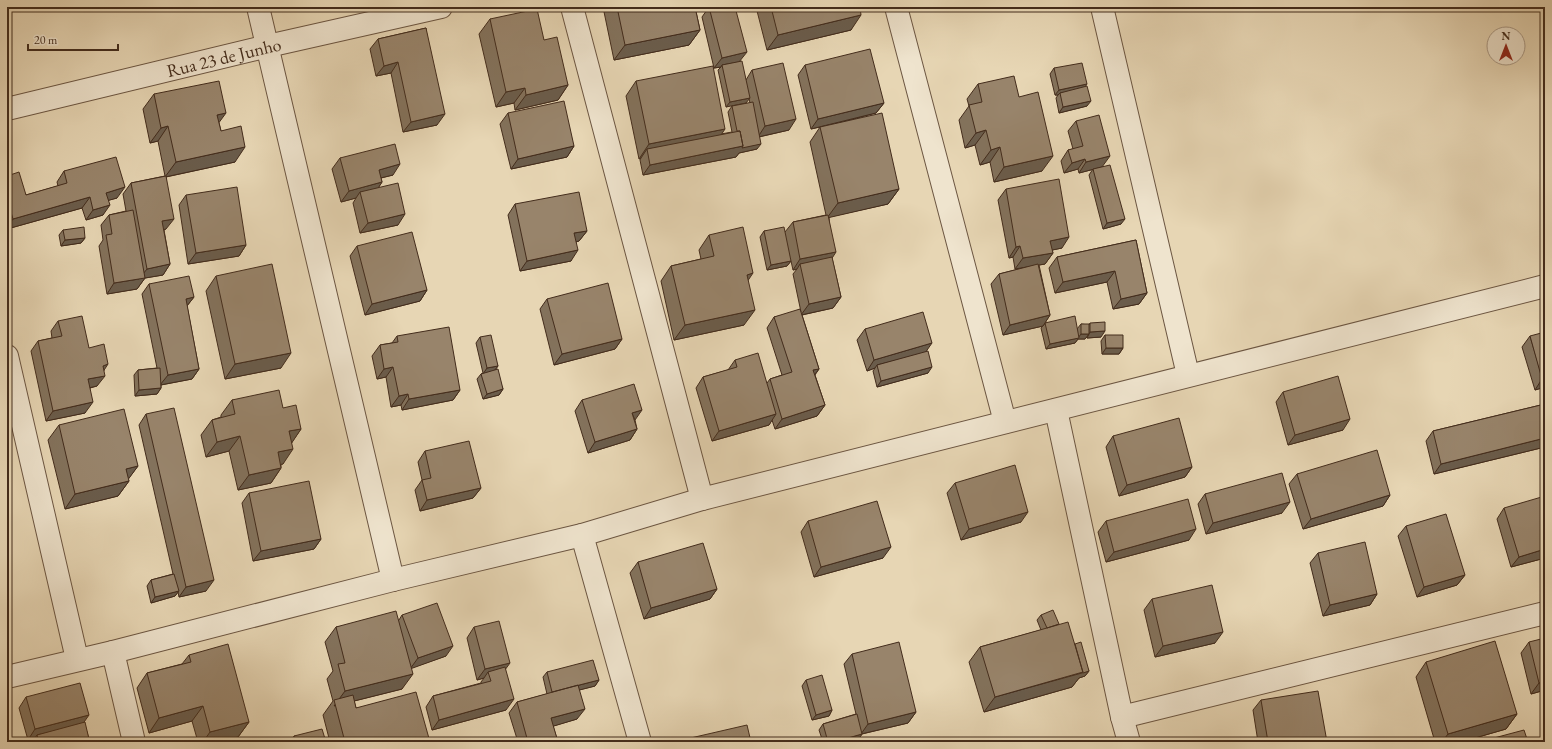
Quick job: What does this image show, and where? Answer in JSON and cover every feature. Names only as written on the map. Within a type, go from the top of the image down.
[{"type":"street","points":[[258,7],[393,580]]},
{"type":"street","name":"Rua 23 de Junho","points":[[7,109],[268,46],[441,7]]},
{"type":"street","points":[[572,7],[702,499]]},
{"type":"street","points":[[896,7],[1005,422]]},
{"type":"street","points":[[1102,7],[1188,375]]},
{"type":"street","points":[[7,676],[113,652],[393,580],[582,535],[702,499],[1545,286]]},
{"type":"street","points":[[7,356],[16,439],[77,659]]},
{"type":"street","points":[[1056,410],[1122,717],[1129,742]]},
{"type":"street","points":[[582,535],[640,742]]},
{"type":"street","points":[[1122,717],[1545,613]]},
{"type":"street","points":[[113,652],[134,742]]},
{"type":"building","points":[[617,7],[695,7],[700,30],[625,45]]},
{"type":"building","points":[[709,7],[735,7],[747,52],[722,58]]},
{"type":"building","points":[[771,7],[860,7],[861,15],[778,35]]},
{"type":"building","points":[[537,9],[544,40],[557,37],[568,85],[526,95],[525,88],[506,92],[490,19]]},
{"type":"building","points":[[426,28],[445,114],[411,122],[398,62],[384,66],[378,39]]},
{"type":"building","points":[[870,49],[884,103],[818,119],[805,65]]},
{"type":"building","points":[[742,61],[750,98],[730,102],[722,65]]},
{"type":"building","points":[[783,63],[796,119],[765,126],[752,70]]},
{"type":"building","points":[[1082,63],[1087,84],[1059,90],[1054,68]]},
{"type":"building","points":[[713,66],[725,129],[649,144],[636,81]]},
{"type":"building","points":[[1014,76],[1019,97],[1038,92],[1053,156],[1004,167],[1000,147],[991,150],[986,130],[976,133],[969,105],[982,102],[978,84]]},
{"type":"building","points":[[219,81],[226,113],[217,115],[221,131],[241,126],[245,147],[176,162],[168,126],[161,128],[154,94]]},
{"type":"building","points":[[1087,86],[1091,101],[1063,107],[1060,93]]},
{"type":"building","points":[[564,101],[574,146],[518,159],[508,113]]},
{"type":"building","points":[[753,102],[761,144],[742,148],[743,146],[740,131],[737,131],[732,106]]},
{"type":"building","points":[[882,113],[899,189],[838,203],[820,127]]},
{"type":"building","points":[[1099,115],[1110,156],[1086,162],[1085,159],[1072,163],[1068,150],[1083,146],[1076,121]]},
{"type":"building","points":[[740,131],[743,146],[650,165],[647,149]]},
{"type":"building","points":[[395,144],[400,164],[379,170],[382,182],[349,191],[340,158]]},
{"type":"building","points":[[116,157],[125,187],[106,193],[110,205],[93,210],[90,197],[13,219],[7,199],[7,176],[19,172],[26,195],[67,183],[64,171]]},
{"type":"building","points":[[1110,165],[1125,219],[1107,223],[1093,169]]},
{"type":"building","points":[[166,176],[174,219],[162,221],[170,264],[147,269],[131,183]]},
{"type":"building","points":[[1059,179],[1069,237],[1050,241],[1053,253],[1023,258],[1020,246],[1016,247],[1006,189]]},
{"type":"building","points":[[398,183],[405,214],[368,223],[360,192]]},
{"type":"building","points":[[237,187],[246,245],[196,253],[186,195]]},
{"type":"building","points":[[579,192],[587,231],[574,233],[578,250],[527,261],[515,204]]},
{"type":"building","points":[[133,210],[145,278],[114,283],[106,235],[112,234],[109,215]]},
{"type":"building","points":[[828,215],[836,252],[800,259],[793,222]]},
{"type":"building","points":[[84,227],[85,238],[65,240],[63,230]]},
{"type":"building","points":[[743,227],[753,273],[747,275],[755,310],[685,325],[671,266],[714,256],[709,235]]},
{"type":"building","points":[[784,227],[791,261],[771,265],[764,231]]},
{"type":"building","points":[[412,232],[427,290],[372,304],[357,246]]},
{"type":"building","points":[[1136,240],[1147,293],[1121,299],[1115,271],[1063,282],[1057,257]]},
{"type":"building","points":[[832,257],[841,297],[809,304],[800,264]]},
{"type":"building","points":[[272,264],[291,353],[235,364],[216,276]]},
{"type":"building","points":[[1038,264],[1050,315],[1010,325],[999,274]]},
{"type":"building","points":[[189,276],[194,297],[186,299],[199,369],[168,375],[149,284]]},
{"type":"building","points":[[608,283],[622,339],[562,354],[547,299]]},
{"type":"building","points":[[800,309],[819,369],[813,370],[825,405],[782,419],[770,379],[792,372],[774,317]]},
{"type":"building","points":[[923,312],[932,343],[874,360],[865,329]]},
{"type":"building","points":[[82,316],[89,348],[104,344],[108,364],[103,366],[105,376],[88,379],[93,402],[53,411],[38,341],[62,336],[58,321]]},
{"type":"building","points":[[1075,316],[1079,338],[1050,344],[1045,323]]},
{"type":"building","points":[[1105,322],[1105,331],[1090,332],[1090,323]]},
{"type":"building","points":[[1081,324],[1089,324],[1089,334],[1081,334]]},
{"type":"building","points":[[449,327],[460,390],[409,399],[408,394],[399,396],[393,367],[384,369],[380,345],[398,342],[397,336]]},
{"type":"building","points":[[1545,332],[1545,378],[1542,379],[1530,336]]},
{"type":"building","points":[[491,335],[498,366],[487,368],[480,337]]},
{"type":"building","points":[[1105,335],[1123,335],[1123,348],[1106,348]]},
{"type":"building","points":[[928,351],[932,367],[881,381],[877,365]]},
{"type":"building","points":[[758,353],[776,414],[719,431],[703,377],[737,367],[735,360]]},
{"type":"building","points":[[160,368],[161,388],[139,390],[138,370]]},
{"type":"building","points":[[498,369],[503,389],[487,394],[481,374]]},
{"type":"building","points":[[1338,376],[1350,419],[1295,435],[1283,392]]},
{"type":"building","points":[[634,384],[642,410],[632,413],[637,429],[595,442],[582,400]]},
{"type":"building","points":[[279,390],[283,408],[296,405],[301,429],[289,431],[293,449],[278,452],[281,468],[249,475],[240,436],[217,442],[212,420],[235,414],[232,400]]},
{"type":"building","points":[[1545,404],[1545,438],[1441,464],[1433,431]]},
{"type":"building","points":[[174,408],[214,580],[186,587],[146,414]]},
{"type":"building","points":[[124,409],[138,466],[126,469],[129,481],[75,494],[59,425]]},
{"type":"building","points":[[1179,418],[1192,467],[1127,485],[1113,436]]},
{"type":"building","points":[[469,441],[481,488],[427,500],[422,480],[431,478],[425,451]]},
{"type":"building","points":[[1377,450],[1390,495],[1311,519],[1297,474]]},
{"type":"building","points":[[1015,465],[1028,512],[969,529],[955,483]]},
{"type":"building","points":[[1282,473],[1290,502],[1213,523],[1205,494]]},
{"type":"building","points":[[309,481],[321,539],[261,551],[249,493]]},
{"type":"building","points":[[1545,496],[1545,549],[1519,557],[1504,508]]},
{"type":"building","points":[[1188,499],[1196,529],[1114,552],[1106,521]]},
{"type":"building","points":[[877,501],[891,547],[821,567],[808,521]]},
{"type":"building","points":[[1446,514],[1465,575],[1424,587],[1406,526]]},
{"type":"building","points":[[1365,542],[1377,594],[1330,605],[1318,553]]},
{"type":"building","points":[[703,543],[717,589],[651,608],[638,562]]},
{"type":"building","points":[[174,574],[179,591],[155,597],[151,580]]},
{"type":"building","points":[[1212,585],[1223,632],[1163,646],[1152,599]]},
{"type":"building","points":[[437,603],[453,646],[418,658],[402,615]]},
{"type":"building","points":[[1053,610],[1059,624],[1047,628],[1041,615]]},
{"type":"building","points":[[396,611],[413,674],[345,691],[338,664],[345,663],[336,627]]},
{"type":"building","points":[[499,621],[510,663],[485,669],[474,627]]},
{"type":"building","points":[[1068,622],[1083,672],[995,697],[980,647]]},
{"type":"building","points":[[1545,638],[1545,681],[1539,683],[1529,642]]},
{"type":"building","points":[[1495,641],[1517,714],[1448,734],[1426,662]]},
{"type":"building","points":[[899,642],[916,712],[868,724],[852,654]]},
{"type":"building","points":[[1081,642],[1089,671],[1083,673],[1075,644]]},
{"type":"building","points":[[228,644],[249,722],[210,732],[203,706],[159,718],[147,673],[191,662],[189,655]]},
{"type":"building","points":[[593,660],[599,680],[552,692],[547,672]]},
{"type":"building","points":[[505,667],[514,699],[439,720],[433,696],[491,681],[488,672]]},
{"type":"building","points":[[822,675],[832,710],[816,715],[806,680]]},
{"type":"building","points":[[80,683],[89,715],[35,729],[26,697]]},
{"type":"building","points":[[578,685],[585,709],[551,718],[558,742],[528,742],[517,702]]},
{"type":"building","points":[[1318,691],[1327,742],[1268,742],[1261,700]]},
{"type":"building","points":[[416,692],[430,742],[345,742],[334,700],[353,695],[356,708]]},
{"type":"building","points":[[857,714],[862,734],[834,742],[828,742],[823,724]]},
{"type":"building","points":[[85,722],[89,739],[78,742],[39,742],[37,735]]},
{"type":"building","points":[[747,725],[751,742],[682,742],[682,740]]},
{"type":"building","points":[[322,729],[326,742],[296,742],[294,736]]},
{"type":"building","points":[[1524,730],[1528,742],[1479,742]]}]
